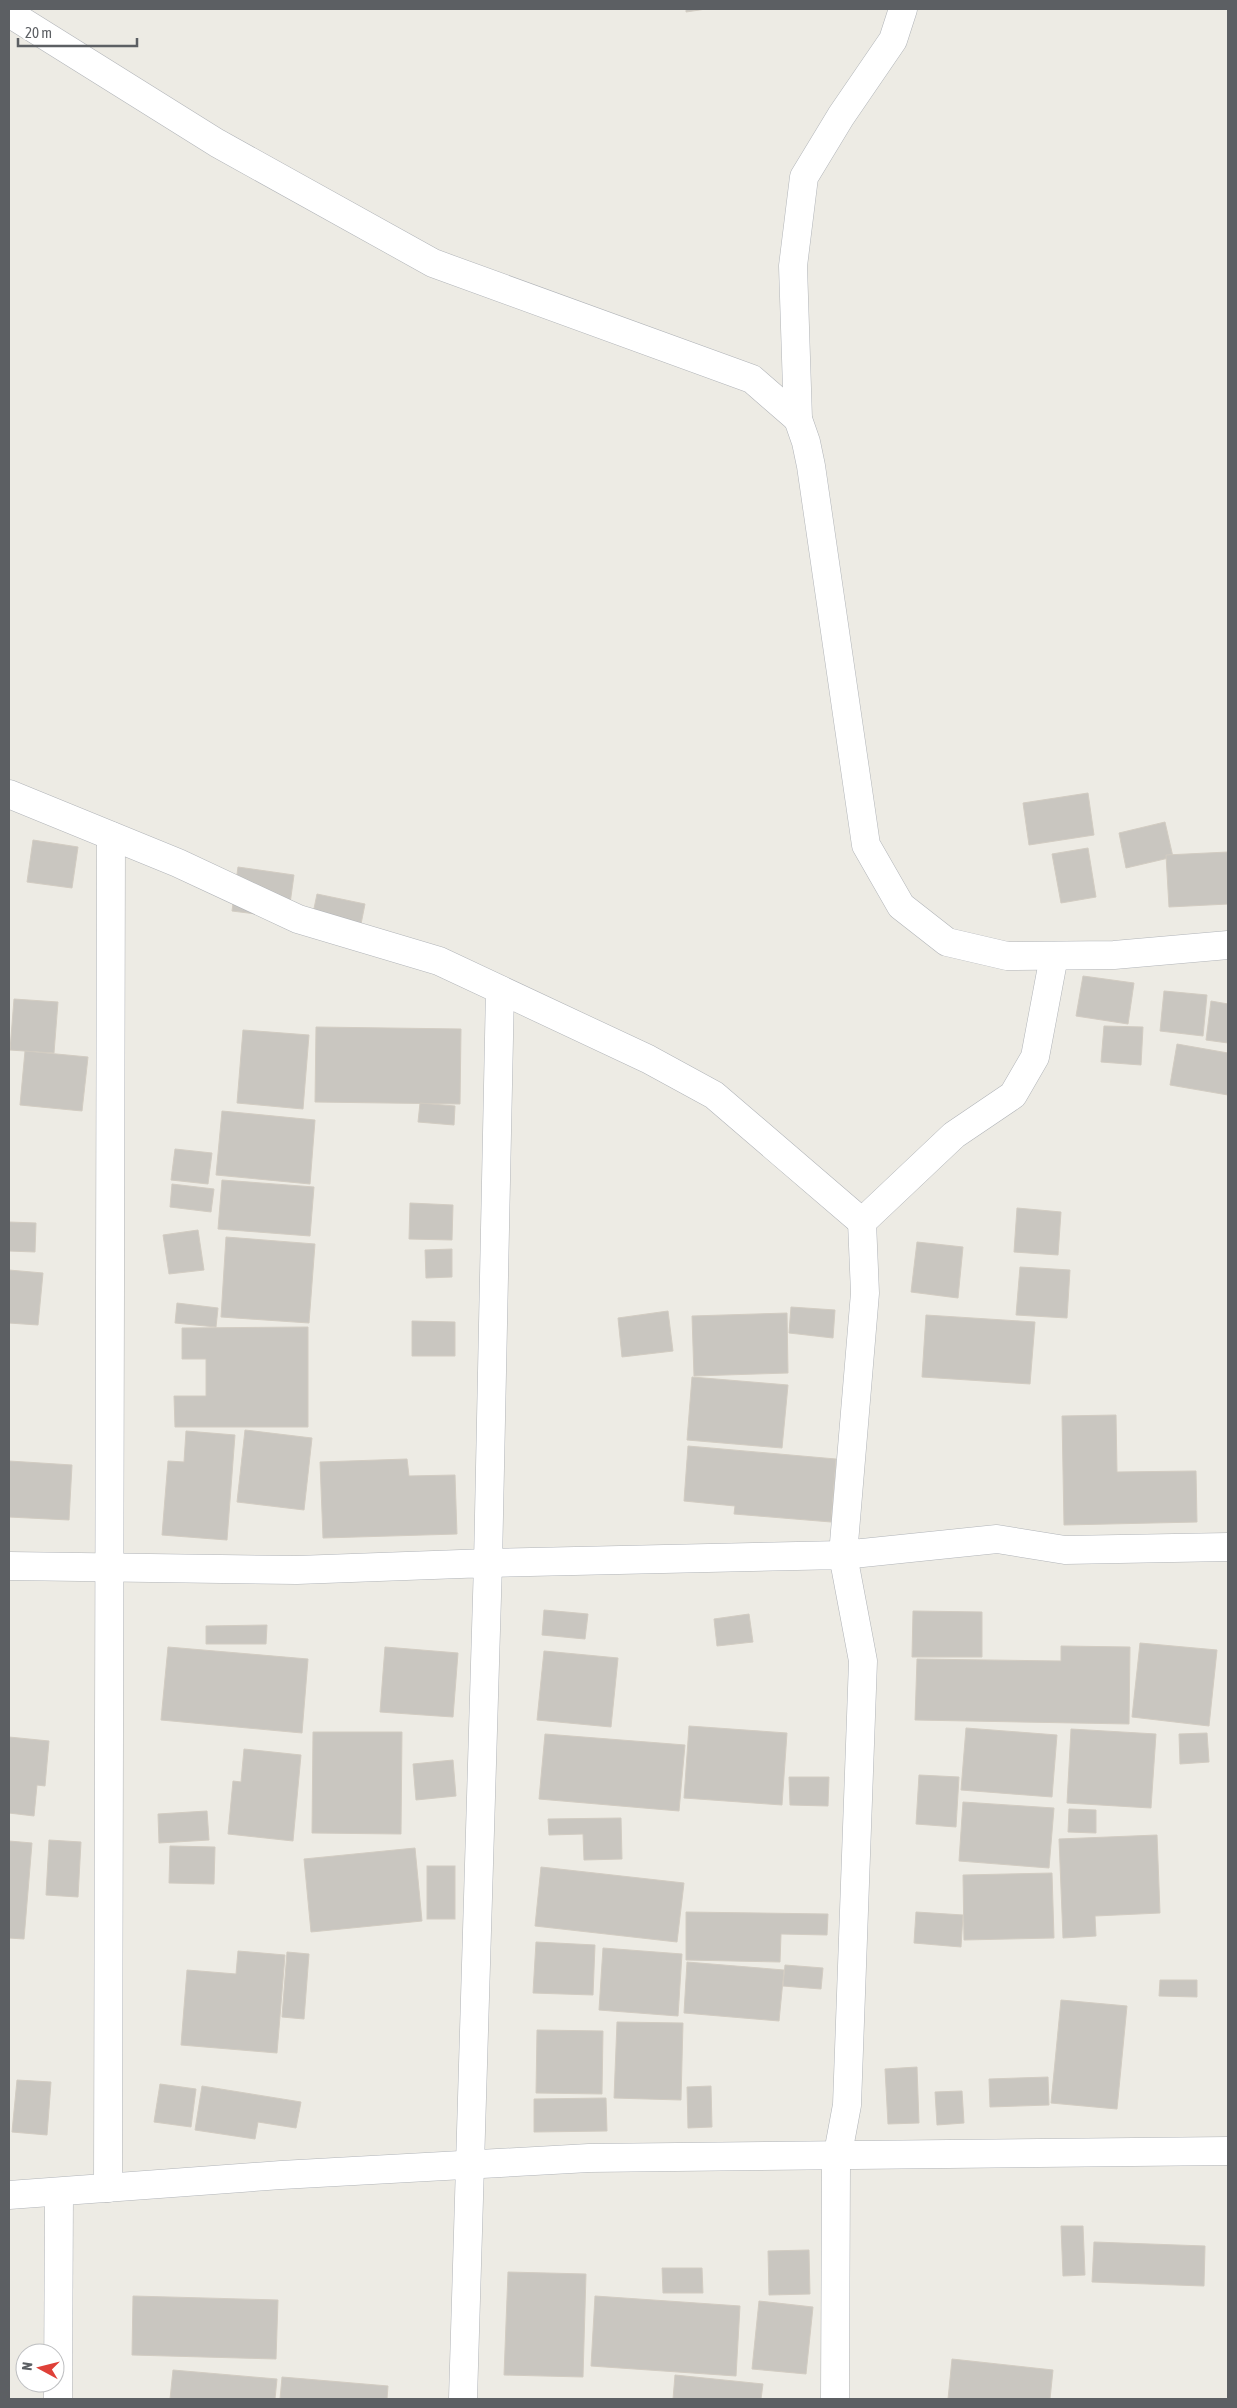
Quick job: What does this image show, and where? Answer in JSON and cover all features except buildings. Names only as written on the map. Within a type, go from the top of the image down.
[{"type":"street","points":[[902,9],[893,40],[841,116],[804,177],[793,266],[798,419],[806,442],[811,466],[866,845],[901,906],[947,942],[1007,956],[1114,955],[1228,945]]},
{"type":"street","points":[[9,13],[217,143],[433,263],[752,379],[798,419]]},
{"type":"street","points":[[9,794],[178,863],[298,919],[439,961],[648,1060],[714,1095],[862,1222],[865,1293],[842,1555],[863,1661],[847,2105],[837,2155],[835,2399]]},
{"type":"street","points":[[108,2188],[111,836]]},
{"type":"street","points":[[862,1222],[954,1135],[1013,1095],[1035,1057],[1054,956]]},
{"type":"street","points":[[463,2399],[488,1563],[500,990]]},
{"type":"street","points":[[9,1566],[297,1570],[488,1563],[842,1555],[997,1539],[1065,1550],[1228,1547]]},
{"type":"street","points":[[9,2195],[281,2175],[589,2158],[1228,2151]]},
{"type":"street","points":[[58,2399],[59,2192]]}]
